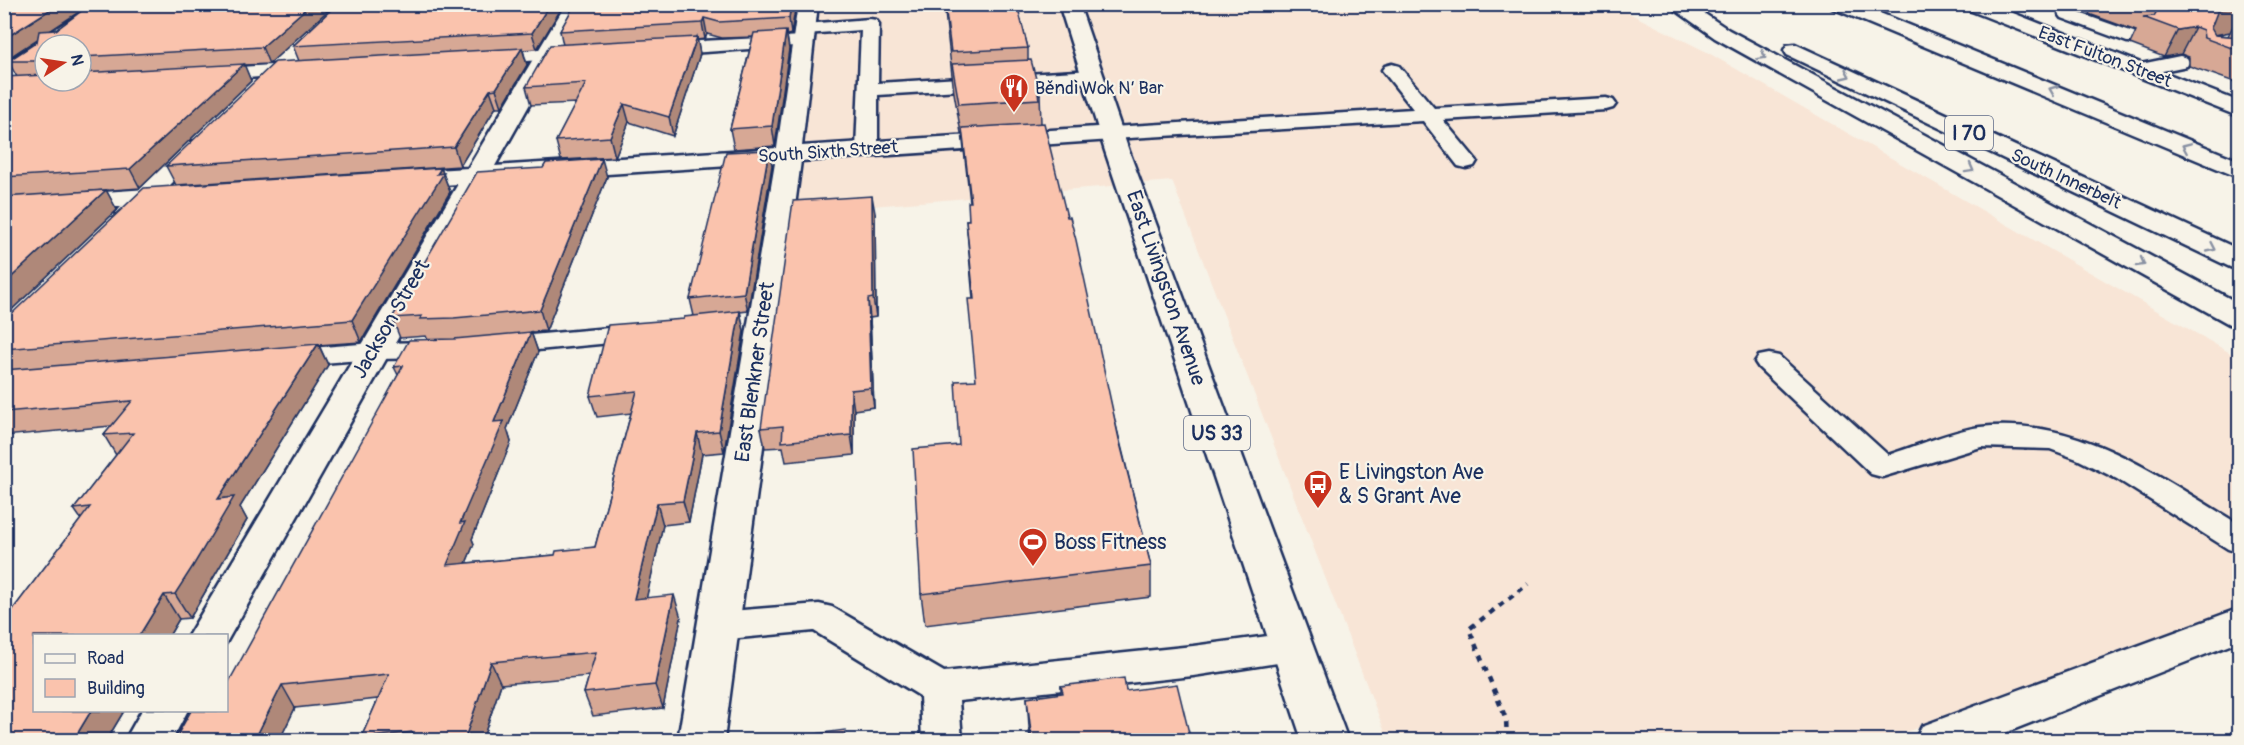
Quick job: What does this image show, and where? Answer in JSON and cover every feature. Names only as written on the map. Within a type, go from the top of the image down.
[{"type":"main road","name":"Jackson Street","points":[[210,634],[576,4]]},
{"type":"main road","name":"East Livingston Avenue","points":[[1069,4],[1325,741]]},
{"type":"main road","points":[[1676,4],[1722,34],[2240,317]]},
{"type":"main road","name":"South Innerbelt","points":[[1698,4],[2240,261]]},
{"type":"main road","points":[[1839,4],[2096,108],[2240,170]]},
{"type":"main road","name":"East Fulton Street","points":[[1971,4],[2240,110]]},
{"type":"main road","name":"East Blenkner Street","points":[[701,741],[718,626],[752,321],[789,154],[805,25]]},
{"type":"main road","points":[[8,82],[33,59]]},
{"type":"main road","name":"South Sixth Street","points":[[381,181],[1112,133]]},
{"type":"main road","points":[[4,207],[203,194]]},
{"type":"main road","points":[[1938,741],[2240,624]]},
{"type":"main road","points":[[148,741],[164,712]]},
{"type":"lane","points":[[2068,14],[2133,38]]},
{"type":"lane","points":[[640,50],[805,25],[870,24],[867,149]]},
{"type":"lane","points":[[251,94],[301,46]]},
{"type":"lane","points":[[464,60],[593,52]]},
{"type":"lane","points":[[2138,70],[2180,62]]},
{"type":"lane","points":[[193,75],[323,68]]},
{"type":"lane","points":[[1392,70],[1466,161]]},
{"type":"lane","points":[[868,90],[1093,76]]},
{"type":"lane","points":[[1112,133],[1606,104]]},
{"type":"lane","points":[[112,230],[210,134]]},
{"type":"lane","points":[[254,361],[373,351],[468,349],[663,331]]},
{"type":"lane","points":[[1769,362],[1882,467],[1979,437],[2031,437],[2055,440],[2088,452],[2166,493],[2240,541]]},
{"type":"lane","points":[[718,626],[819,616],[939,688],[1193,661],[1291,647]]},
{"type":"lane","points":[[939,688],[942,741]]},
{"type":"path","points":[[1507,741],[1506,719],[1469,629],[1528,584]]},
{"type":"shaded area","points":[[814,5],[1613,5],[1705,51],[2239,358],[2239,619],[1882,740],[1388,740],[1172,181],[788,213]]},
{"type":"building","points":[[4,4],[59,4],[4,39]]},
{"type":"building","points":[[91,4],[311,4],[262,47],[93,56],[93,33],[39,33],[39,31],[56,30]]},
{"type":"building","points":[[337,4],[550,4],[532,33],[293,46]]},
{"type":"building","points":[[575,4],[791,4],[789,18],[719,22],[704,18],[702,23],[560,31]]},
{"type":"building","points":[[945,4],[1017,4],[1028,48],[951,52]]},
{"type":"building","points":[[2150,4],[2240,4],[2240,6],[2218,10],[2211,28],[2215,35],[2240,37],[2240,51],[2204,38],[2203,30],[2195,27],[2178,30],[2143,17],[2154,16],[2158,9]]},
{"type":"building","points":[[786,31],[772,126],[730,129],[754,33]]},
{"type":"building","points":[[697,37],[669,117],[624,104],[610,137],[556,141],[586,83],[526,87],[550,45]]},
{"type":"building","points":[[33,45],[33,61],[8,61]]},
{"type":"building","points":[[522,48],[496,89],[490,90],[454,147],[166,166],[275,62]]},
{"type":"building","points":[[1031,60],[1040,94],[1038,94],[1039,99],[959,104],[952,64]]},
{"type":"building","points":[[244,64],[130,169],[4,177],[4,77],[33,76],[33,93],[93,93],[93,72]]},
{"type":"building","points":[[1044,123],[1067,217],[1070,217],[1076,240],[1119,439],[1151,566],[921,594],[913,449],[959,445],[955,381],[976,380],[968,299],[974,299],[966,220],[969,220],[968,202],[971,202],[962,128]]},
{"type":"building","points":[[769,150],[744,293],[690,299],[726,152]]},
{"type":"building","points":[[602,159],[540,310],[454,318],[420,319],[422,316],[392,318],[477,172],[543,168],[546,163]]},
{"type":"building","points":[[441,168],[437,174],[444,173],[352,320],[4,349],[4,321],[144,188]]},
{"type":"building","points":[[106,190],[4,284],[4,197]]},
{"type":"building","points":[[872,196],[873,298],[868,299],[871,388],[851,390],[851,435],[782,442],[783,426],[761,428],[793,201]]},
{"type":"building","points":[[740,311],[719,431],[697,433],[683,501],[657,503],[634,599],[674,595],[655,685],[584,693],[596,652],[491,662],[464,741],[410,741],[414,732],[361,738],[389,674],[282,685],[256,737],[228,741],[174,741],[190,712],[228,712],[228,683],[403,366],[394,367],[409,340],[454,339],[531,332],[494,422],[504,421],[460,523],[465,522],[447,565],[555,555],[556,551],[595,547],[637,391],[590,396],[608,325],[684,319],[684,317]]},
{"type":"building","points":[[318,344],[218,499],[234,497],[193,566],[175,594],[164,595],[140,634],[33,634],[33,712],[90,712],[73,741],[4,741],[4,616],[8,616],[90,507],[74,509],[133,433],[104,435],[132,401],[4,412],[4,370]]},
{"type":"building","points":[[1124,678],[1126,691],[1177,684],[1190,737],[1210,735],[1211,741],[1032,741],[1027,698],[1063,693],[1061,686]]},
{"type":"building","points":[[845,730],[844,741],[762,741]]},
{"type":"building","points":[[562,736],[561,741],[518,741]]},
{"type":"place","name":"Běndì Wok N’ Bar","points":[[1014,114]]},
{"type":"place","name":"E Livingston Ave & S Grant Ave","points":[[1318,510]]},
{"type":"place","name":"Boss Fitness","points":[[1033,568]]}]
